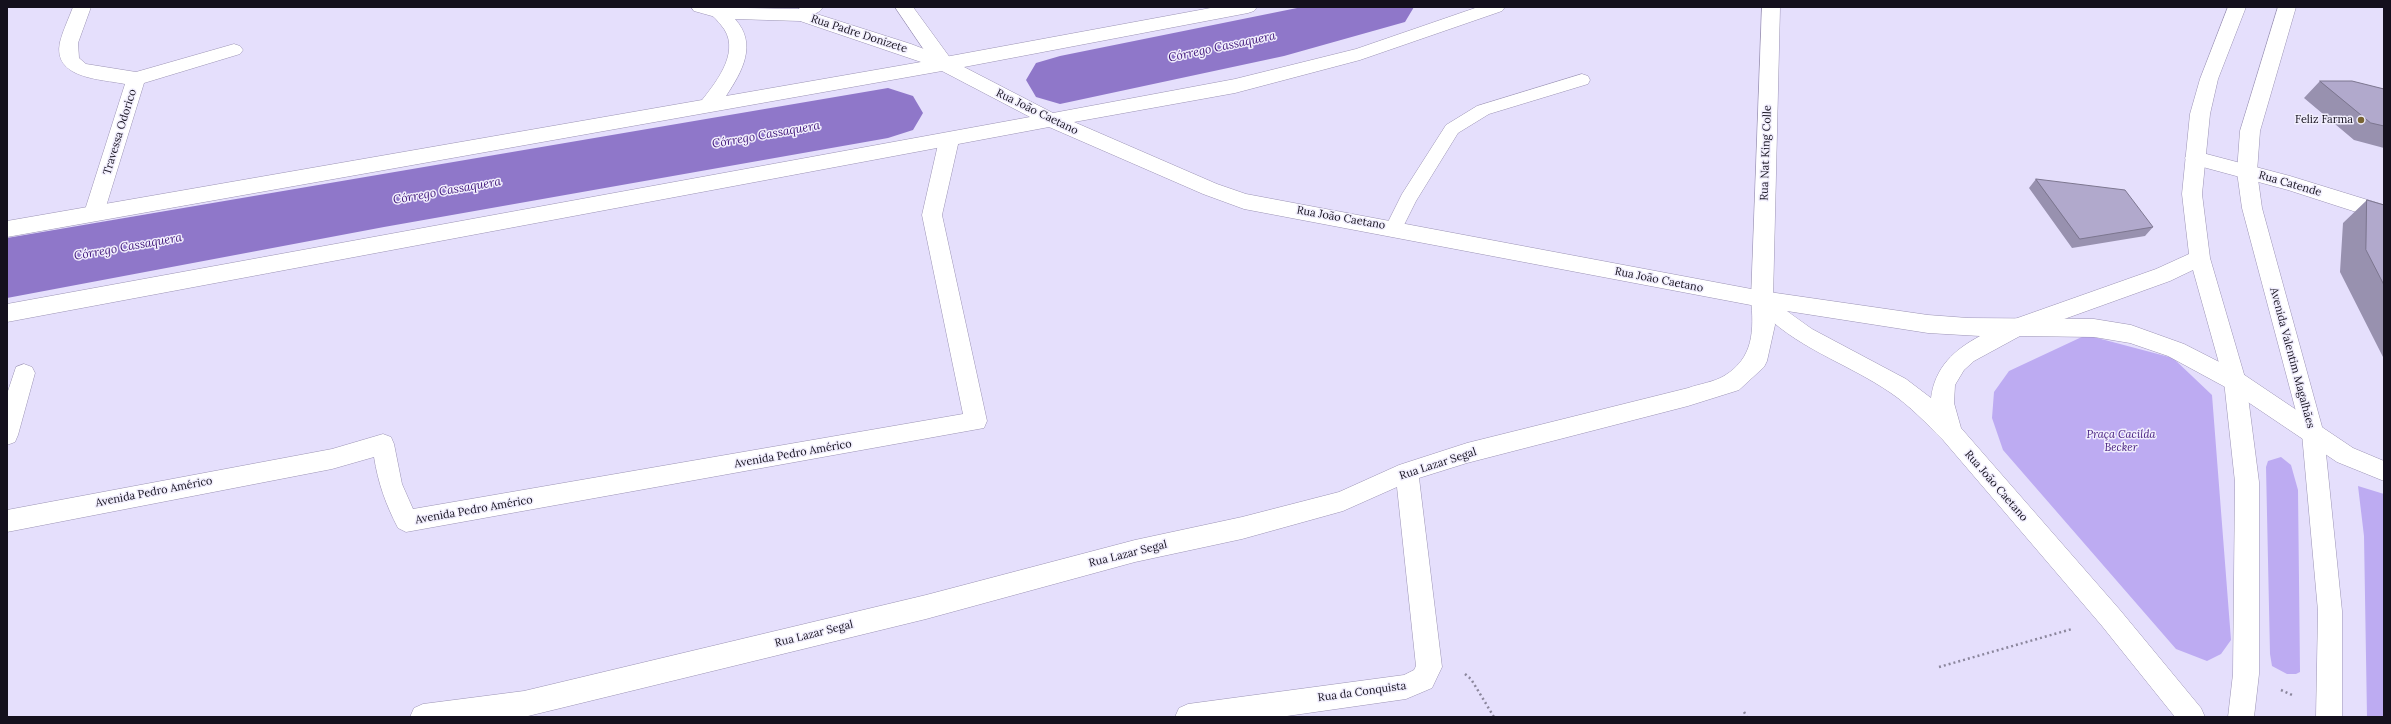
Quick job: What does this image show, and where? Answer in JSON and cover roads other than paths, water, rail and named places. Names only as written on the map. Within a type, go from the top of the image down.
[{"type":"main road","name":"Travessa Odorico","points":[[82,7],[69,43],[70,60],[81,69],[136,79],[94,213]]},
{"type":"main road","name":"Rua Padre Donizete","points":[[700,7],[720,12],[807,11],[944,64]]},
{"type":"main road","points":[[904,7],[944,64]]},
{"type":"main road","points":[[7,229],[944,64],[1248,7]]},
{"type":"main road","points":[[7,314],[1053,121],[1277,77],[1360,54],[1496,7]]},
{"type":"main road","name":"Rua Nat King Colle","points":[[1762,299],[1771,7]]},
{"type":"main road","points":[[2237,7],[2209,79],[2200,114],[2192,194],[2200,258],[2235,382],[2247,482],[2246,674],[2241,717]]},
{"type":"main road","name":"Avenida Valentim Magalhães","points":[[2287,7],[2250,132],[2247,172],[2252,208],[2313,434],[2330,611],[2329,717]]},
{"type":"main road","points":[[707,106],[728,80],[735,61],[738,44],[734,30],[720,12]]},
{"type":"main road","points":[[136,79],[234,50]]},
{"type":"main road","name":"Rua João Caetano","points":[[944,64],[1053,121],[1210,190],[1244,201],[1394,228],[1762,299],[1928,324],[2094,328],[2130,334],[2176,350],[2235,382],[2345,455],[2384,471]]},
{"type":"main road","name":"Avenida Pedro Américo","points":[[7,521],[332,459],[383,444],[390,484],[406,521],[976,421],[932,215],[949,140]]},
{"type":"main road","name":"Rua Catende","points":[[2195,158],[2247,172],[2384,214]]},
{"type":"main road","points":[[1951,433],[1942,401],[1942,385],[1954,366],[1971,351],[2017,327],[2164,275],[2200,258]]},
{"type":"main road","name":"Rua João Caetano","points":[[1762,299],[1781,319],[1804,335],[1898,386],[1924,406],[1951,433],[2111,618],[2192,717]]},
{"type":"main road","name":"Rua Lazar Segal","points":[[423,717],[524,704],[926,607],[1127,553],[1242,528],[1343,501],[1407,472],[1467,453],[1688,397],[1731,383],[1756,361],[1764,325],[1762,299]]},
{"type":"main road","points":[[7,434],[24,373]]},
{"type":"main road","name":"Rua da Conquista","points":[[1188,717],[1406,687],[1423,679],[1429,667],[1407,472]]},
{"type":"lane","points":[[1394,228],[1408,199],[1452,129],[1483,110],[1582,80]]},
{"type":"waterway","name":"Córrego Cassaquera","points":[[1060,80],[1284,34],[1382,7]]},
{"type":"waterway","name":"Córrego Cassaquera","points":[[7,268],[384,200],[888,113]]},
{"type":"place","name":"Feliz Farma","points":[[2361,120]]},
{"type":"park label","name":"Praça Cacilda Becker","points":[[2121,441]]}]
